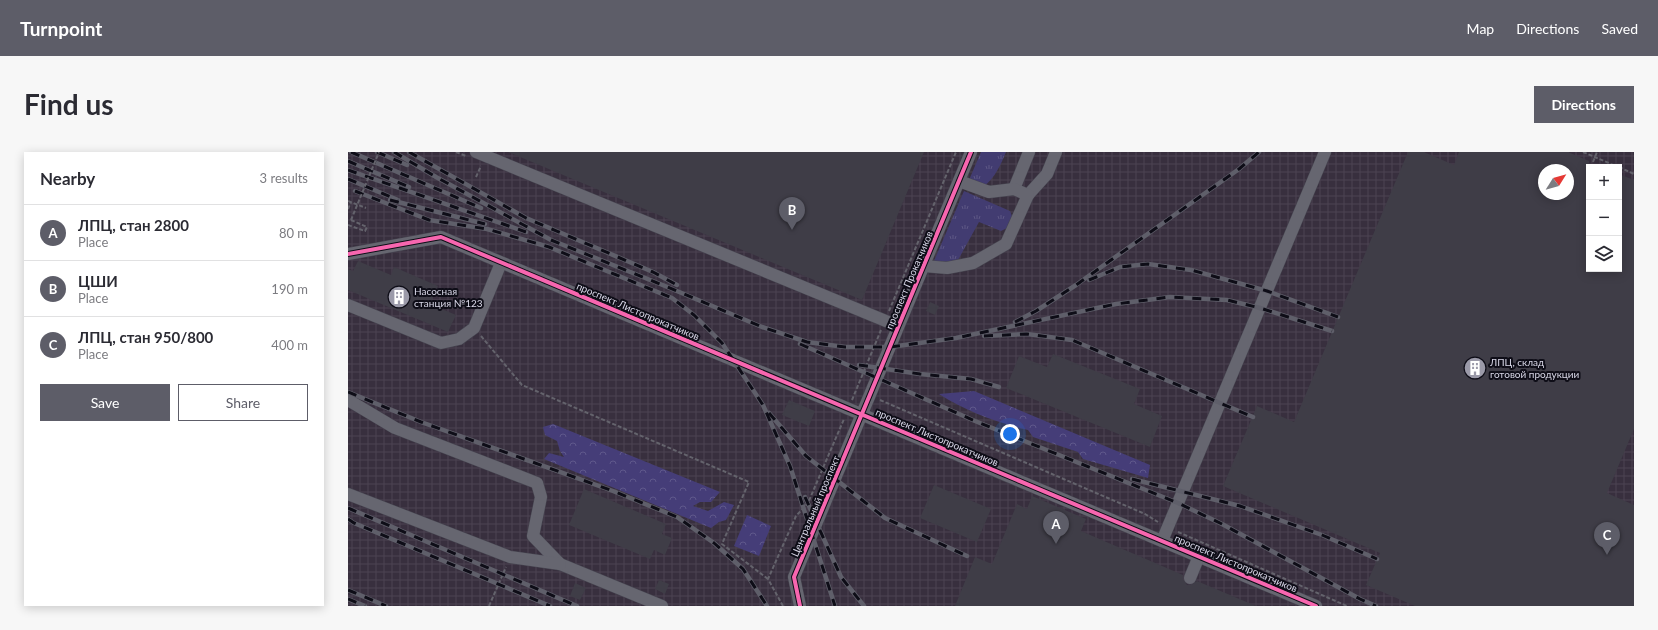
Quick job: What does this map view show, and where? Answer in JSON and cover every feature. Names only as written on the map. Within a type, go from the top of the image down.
[{"type":"street","points":[[476,152],[898,326]]},
{"type":"street","name":"проспект Прокатчиков","points":[[862,414],[971,152]]},
{"type":"street","points":[[1014,189],[1029,152]]},
{"type":"street","points":[[924,266],[947,268],[973,263],[1006,244],[1028,195],[1047,174],[1056,152]]},
{"type":"street","points":[[1162,541],[1325,152]]},
{"type":"street","points":[[959,181],[989,192],[1014,189],[1028,195]]},
{"type":"street","name":"проспект Листопрокатчиков","points":[[348,254],[441,238],[1316,606]]},
{"type":"street","points":[[348,305],[441,343],[459,339],[474,328],[501,263]]},
{"type":"street","points":[[348,400],[395,428],[537,484],[541,497],[533,536],[560,564]]},
{"type":"street","name":"Центральный проспект","points":[[800,606],[794,577],[862,414]]},
{"type":"street","points":[[348,494],[510,557],[560,564],[662,606]]},
{"type":"street","points":[[1190,578],[1199,556]]},
{"type":"path","points":[[348,225],[365,231],[367,227],[351,220],[379,152]]},
{"type":"path","points":[[1583,152],[1612,164]]},
{"type":"path","points":[[1593,162],[1597,152]]},
{"type":"path","points":[[476,177],[482,163]]},
{"type":"path","points":[[1622,168],[1634,174]]},
{"type":"path","points":[[348,209],[349,201],[366,208]]},
{"type":"path","points":[[474,328],[522,385],[749,482],[722,544],[768,579],[783,606]]},
{"type":"path","points":[[870,395],[1145,514],[1168,528],[1347,606]]},
{"type":"path","points":[[768,579],[796,516],[808,503]]},
{"type":"path","points":[[489,606],[510,557]]},
{"type":"shaded area","points":[[348,152],[1634,152],[1634,606],[348,606]]},
{"type":"green space","points":[[981,152],[1006,152],[1000,166],[988,183],[984,186],[969,180]]},
{"type":"green space","points":[[964,191],[1010,211],[1012,216],[1007,228],[1001,231],[979,222],[958,260],[944,263],[934,261]]},
{"type":"green space","points":[[974,391],[1150,465],[1148,478],[1083,459],[1078,452],[1033,437],[1028,430],[982,416],[939,394]]},
{"type":"green space","points":[[553,424],[720,492],[711,502],[700,502],[693,506],[708,511],[724,502],[734,505],[726,520],[719,522],[711,528],[544,459],[549,453],[564,457],[560,451],[557,441],[545,435],[543,427]]},
{"type":"green space","points":[[747,515],[771,526],[759,556],[734,546]]},
{"type":"building","points":[[508,152],[924,152],[862,300]]},
{"type":"building","name":"ЛПЦ, склад готовой продукции","points":[[1408,152],[1424,152],[1454,165],[1459,152],[1568,152],[1589,161],[1589,164],[1586,164],[1586,272],[1622,272],[1622,175],[1634,180],[1634,429],[1607,493],[1634,505],[1634,606],[1415,606],[1366,585],[1380,553],[1223,486],[1257,406],[1294,422]]},
{"type":"building","name":"Насосная станция №123","points":[[358,261],[391,275],[394,267],[438,286],[430,304],[456,315],[448,332],[348,290],[348,269],[353,271]]},
{"type":"building","points":[[930,302],[939,306],[935,315],[926,311]]},
{"type":"building","points":[[1053,354],[1140,389],[1134,404],[1162,416],[1150,447],[1006,388],[1019,356],[1047,367]]},
{"type":"building","points":[[789,400],[815,411],[809,426],[782,415]]},
{"type":"building","points":[[934,485],[991,509],[977,542],[920,518]]},
{"type":"building","points":[[584,489],[666,524],[662,534],[672,538],[665,555],[654,550],[650,559],[569,525]]},
{"type":"building","points":[[1032,496],[1086,519],[1081,531],[1183,575],[1183,579],[1187,585],[1191,585],[1197,581],[1256,606],[955,606],[975,557],[992,564],[1017,504],[1027,509]]},
{"type":"building","points":[[659,580],[669,584],[665,594],[655,589]]},
{"type":"building","points":[[575,583],[586,588],[580,600],[570,596]]},
{"type":"railway","points":[[351,152],[481,208]]},
{"type":"railway","points":[[377,152],[407,165]]},
{"type":"railway","points":[[394,152],[436,177],[551,240],[762,327],[807,342],[845,347],[890,347],[956,338],[1116,304],[1170,297],[1227,300],[1260,308],[1332,331]]},
{"type":"railway","points":[[409,152],[526,218],[653,272],[677,285]]},
{"type":"railway","points":[[1015,322],[1036,311],[1076,285],[1239,169],[1259,152]]},
{"type":"railway","points":[[348,161],[409,187]]},
{"type":"railway","points":[[348,170],[526,232]]},
{"type":"railway","points":[[348,179],[398,200]]},
{"type":"railway","points":[[355,191],[429,220],[487,229],[549,247],[672,298],[694,315],[722,343],[763,405],[790,466],[835,606]]},
{"type":"railway","points":[[390,200],[485,224]]},
{"type":"railway","points":[[1089,280],[1120,267],[1148,264],[1191,270],[1267,291],[1338,317]]},
{"type":"railway","points":[[984,336],[1027,334],[1072,340],[1253,417]]},
{"type":"railway","points":[[800,344],[975,421],[1178,503],[1222,524],[1360,599],[1376,606]]},
{"type":"railway","points":[[859,365],[920,374],[971,379],[999,387]]},
{"type":"railway","points":[[348,392],[421,422],[613,491],[677,517],[714,543],[743,569],[767,606]]},
{"type":"railway","points":[[769,413],[806,456],[885,518],[967,556]]},
{"type":"railway","points":[[1132,479],[1240,506],[1322,535],[1377,559]]},
{"type":"railway","points":[[805,497],[841,577],[864,606]]},
{"type":"railway","points":[[348,508],[577,606]]},
{"type":"railway","points":[[348,519],[354,523],[550,606]]},
{"type":"railway","points":[[348,590],[386,606]]},
{"type":"railway","points":[[348,599],[365,606]]},
{"type":"cycle path","points":[[800,606],[794,577],[971,152]]},
{"type":"cycle path","points":[[348,254],[441,237],[1316,606]]},
{"type":"place","name":"ЦШИ","points":[[792,230]]},
{"type":"place","name":"Насосная станция №123","points":[[399,297]]},
{"type":"place","name":"ЛПЦ, склад готовой продукции","points":[[1475,368]]},
{"type":"place","name":"ЛПЦ, стан 2800","points":[[1056,544]]},
{"type":"place","name":"ЛПЦ, стан 950/800","points":[[1607,555]]}]
